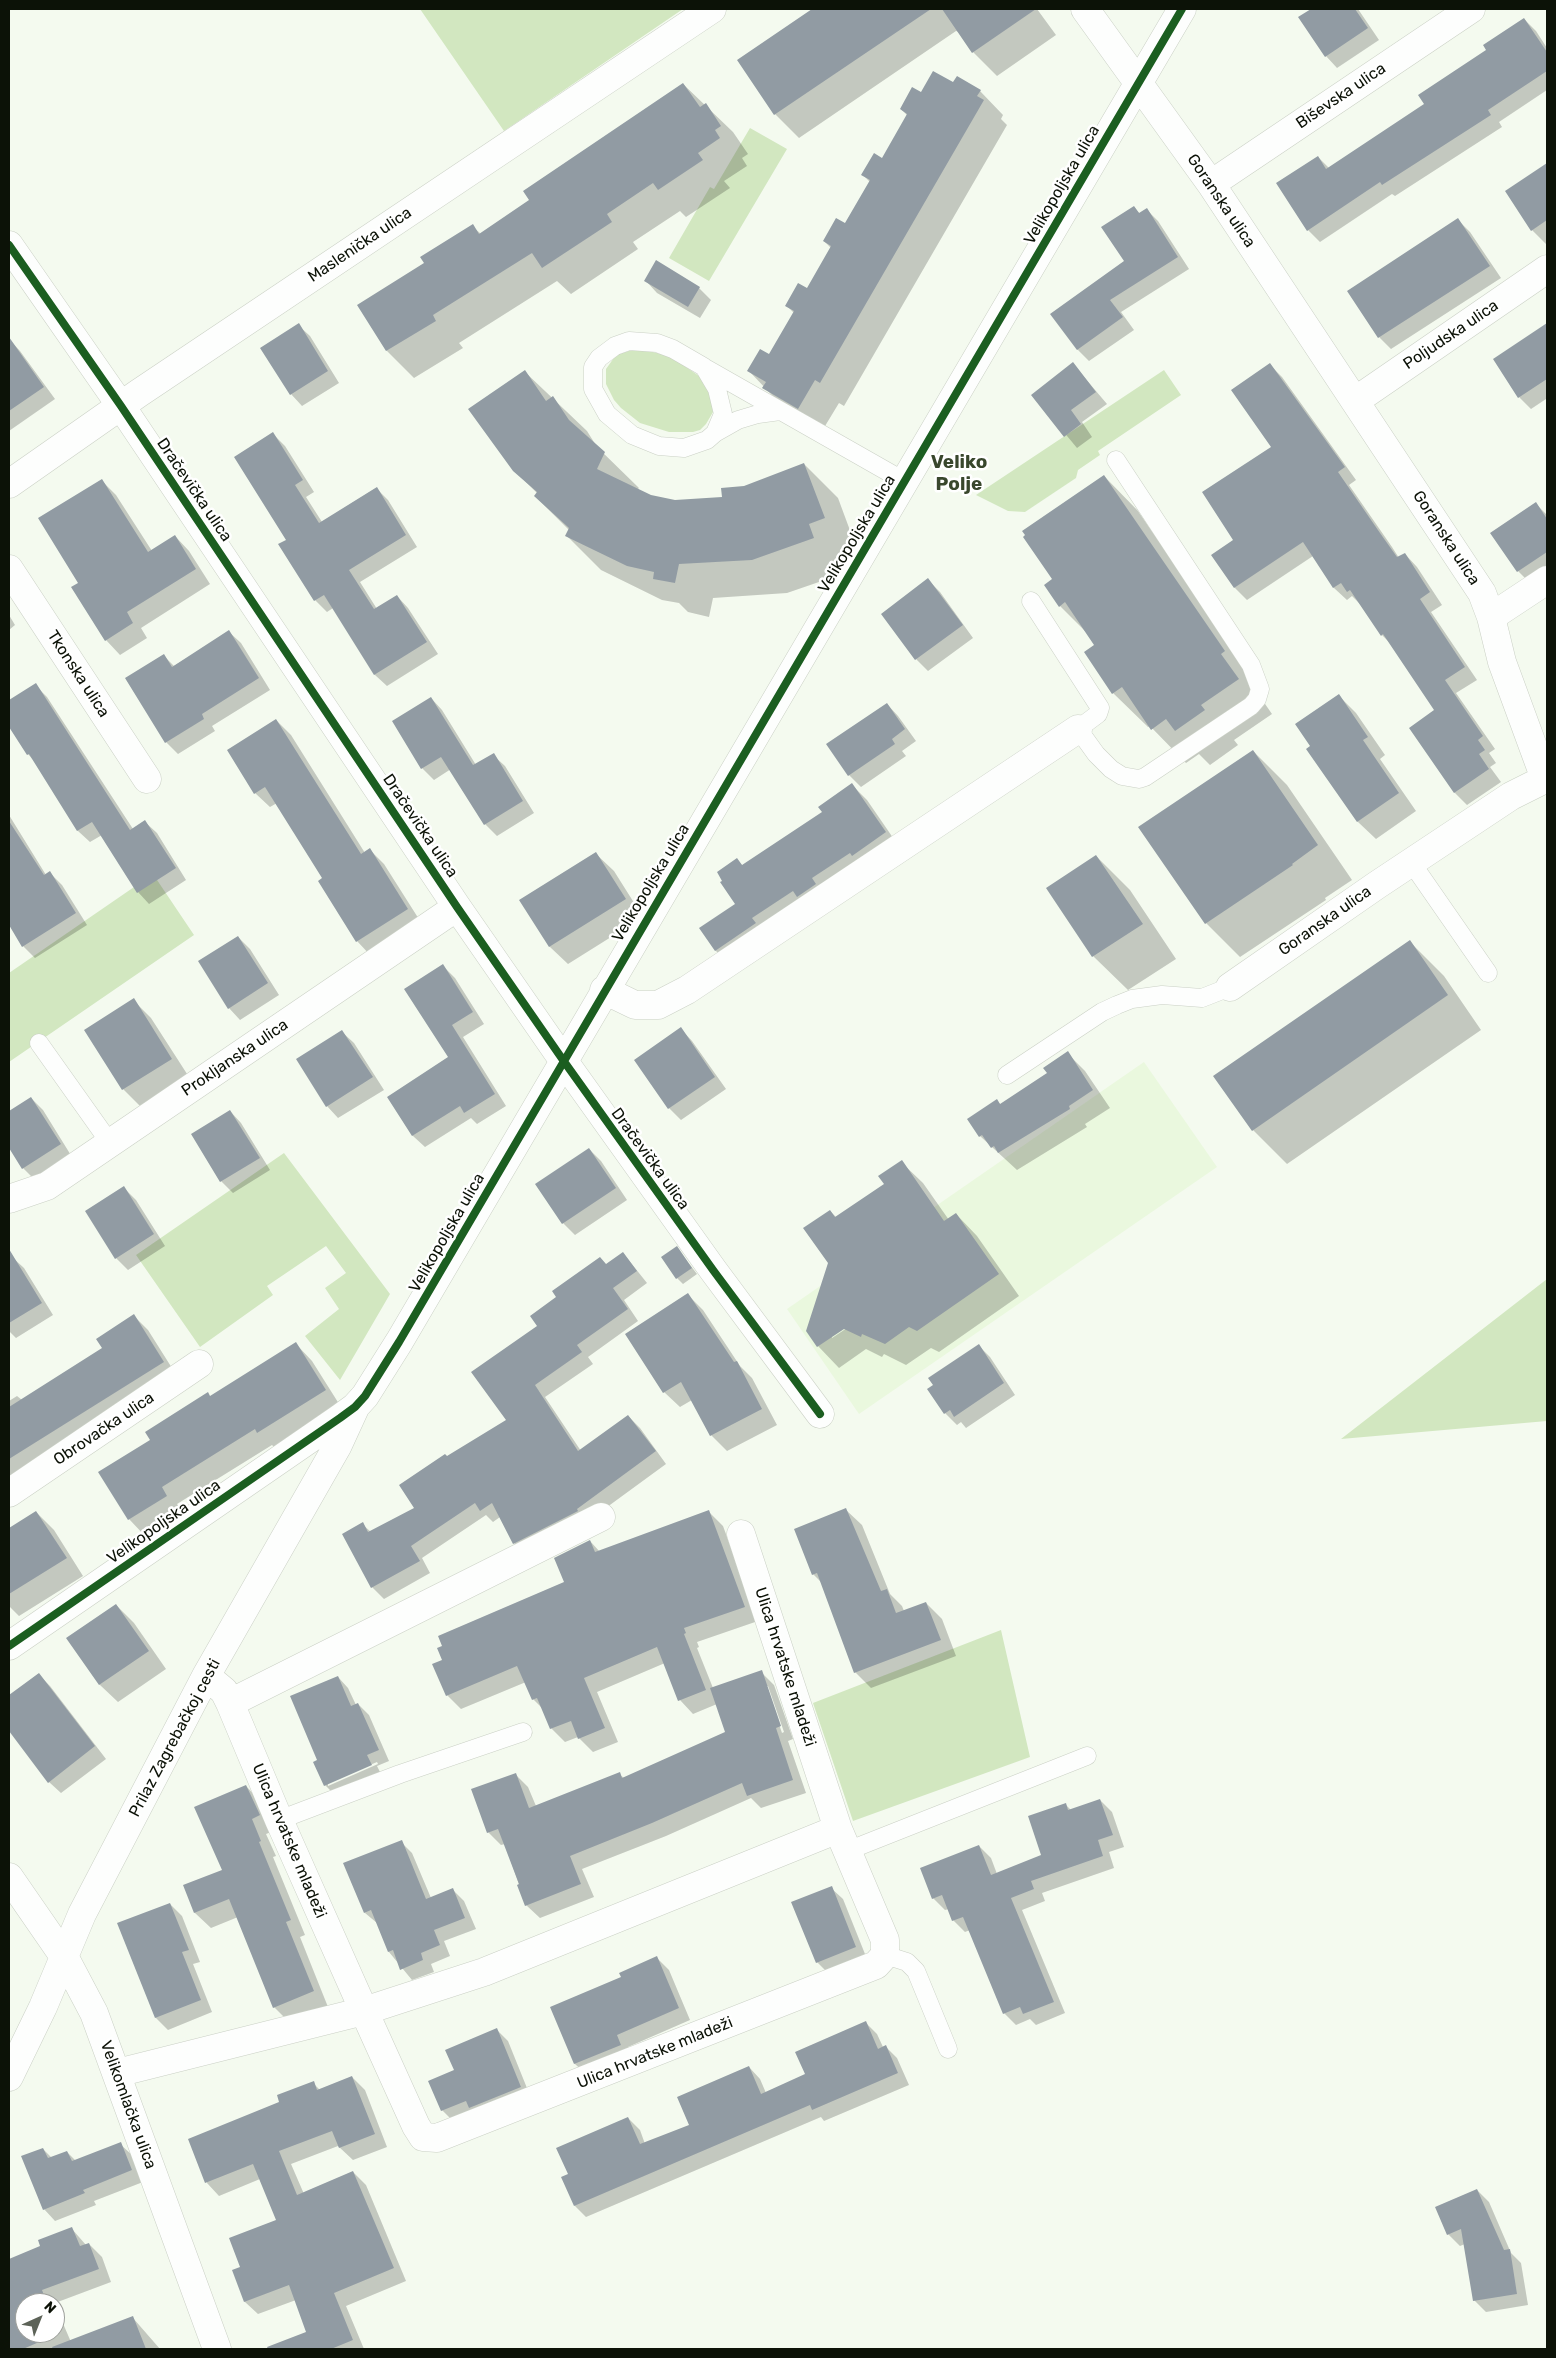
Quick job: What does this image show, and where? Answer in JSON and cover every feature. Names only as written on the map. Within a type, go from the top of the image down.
[{"type":"street","name":"Maslenička ulica","points":[[9,484],[121,406],[712,9]]},
{"type":"street","name":"Goranska ulica","points":[[1085,9],[1211,184],[1482,593],[1491,617],[1502,662],[1546,782],[1511,796],[1411,862],[1230,987]]},
{"type":"street","name":"Velikopoljska ulica","points":[[9,1646],[355,1407],[372,1386],[1182,9]]},
{"type":"street","name":"Biševska ulica","points":[[1211,184],[1471,9]]},
{"type":"street","name":"Dračevička ulica","points":[[9,245],[121,406],[457,907],[563,1060],[820,1414]]},
{"type":"street","name":"Poljudska ulica","points":[[1355,401],[1547,269]]},
{"type":"street","name":"Tkonska ulica","points":[[9,569],[147,779]]},
{"type":"street","points":[[1491,617],[1547,580]]},
{"type":"street","points":[[604,990],[635,1005],[658,1005],[687,990],[1078,729]]},
{"type":"street","name":"Prokljanska ulica","points":[[9,1199],[47,1186],[457,907]]},
{"type":"street","name":"Obrovačka ulica","points":[[9,1493],[199,1364]]},
{"type":"street","name":"Prilaz Zagrebačkoj cesti","points":[[9,2077],[64,1958],[82,1914],[206,1676],[338,1445],[355,1407]]},
{"type":"street","name":"Prilaz Zagrebačkoj cesti","points":[[230,1702],[601,1516]]},
{"type":"street","name":"Ulica hrvatske mladeži","points":[[206,1676],[224,1691],[230,1702],[279,1820],[416,2126],[423,2137],[437,2138],[876,1965],[885,1955],[885,1940],[843,1840],[741,1534]]},
{"type":"street","points":[[117,2073],[364,2011],[484,1972],[843,1840]]},
{"type":"street","name":"Velikomlačka ulica","points":[[9,1877],[64,1958],[94,2013],[217,2349]]},
{"type":"lane","name":"Velikopoljska ulica","points":[[780,411],[743,419],[715,433],[707,440],[684,448],[671,448],[646,442],[619,426],[607,414],[593,389],[593,367],[599,358],[615,346],[629,341],[657,343],[673,349],[904,481]]},
{"type":"lane","name":"Velikopoljska ulica","points":[[704,367],[718,389],[721,400],[723,414],[715,433]]},
{"type":"lane","points":[[1031,601],[1100,708],[1098,714],[1078,729],[1096,754],[1122,776],[1138,780],[1146,777],[1251,706],[1257,699],[1260,689],[1251,665],[1116,460]]},
{"type":"lane","points":[[1411,862],[1488,972]]},
{"type":"lane","points":[[1008,1075],[1102,1012],[1132,999],[1162,995],[1202,998],[1230,987]]},
{"type":"lane","points":[[38,1043],[110,1143]]},
{"type":"lane","points":[[279,1820],[400,1774],[523,1732]]},
{"type":"lane","points":[[843,1840],[1087,1756]]},
{"type":"lane","points":[[885,1955],[907,1962],[916,1971],[948,2049]]},
{"type":"shaded area","points":[[420,9],[683,9],[504,131]]},
{"type":"shaded area","points":[[750,128],[787,149],[709,281],[669,258],[710,187],[714,189]]},
{"type":"shaded area","points":[[632,350],[644,350],[670,356],[699,376],[706,385],[712,402],[713,412],[700,430],[693,432],[669,432],[640,423],[614,400],[606,384],[606,369],[616,355]]},
{"type":"shaded area","points":[[1164,370],[1181,395],[1098,451],[1100,455],[1078,470],[1076,478],[1025,512],[1008,511],[976,495]]},
{"type":"shaded area","points":[[153,874],[194,935],[9,1062],[9,973]]},
{"type":"shaded area","points":[[1144,1062],[1217,1167],[859,1414],[787,1309]]},
{"type":"shaded area","points":[[284,1153],[390,1294],[340,1380],[305,1336],[339,1309],[325,1288],[346,1273],[326,1246],[267,1286],[273,1295],[200,1347],[136,1255]]},
{"type":"shaded area","points":[[1547,1279],[1547,1421],[1341,1439]]},
{"type":"shaded area","points":[[1001,1630],[1030,1757],[853,1821],[813,1703]]},
{"type":"building","points":[[812,9],[931,9],[774,115],[737,60]]},
{"type":"building","points":[[942,9],[1036,9],[972,53]]},
{"type":"building","points":[[1311,9],[1355,9],[1368,28],[1325,57],[1298,17]]},
{"type":"building","points":[[1524,18],[1547,52],[1547,71],[1488,110],[1491,115],[1382,185],[1380,182],[1307,231],[1276,183],[1318,156],[1326,169],[1424,104],[1418,95],[1486,50],[1483,45]]},
{"type":"building","points":[[933,71],[953,82],[957,76],[981,90],[977,96],[984,100],[820,383],[815,380],[798,409],[762,388],[766,382],[747,371],[760,349],[769,354],[794,311],[785,306],[798,283],[807,288],[831,246],[823,241],[836,218],[845,223],[870,180],[861,175],[874,153],[882,158],[907,114],[900,109],[912,87],[921,92]]},
{"type":"building","points":[[683,83],[700,107],[706,103],[721,126],[715,130],[720,138],[698,153],[703,160],[658,190],[653,183],[607,214],[612,222],[542,268],[532,253],[433,315],[436,321],[386,351],[357,305],[424,263],[420,257],[473,224],[479,234],[529,200],[523,191]]},
{"type":"building","points":[[1547,163],[1547,220],[1531,231],[1505,191]]},
{"type":"building","points":[[1134,206],[1139,213],[1147,208],[1178,257],[1110,300],[1123,317],[1077,350],[1050,314],[1124,261],[1101,227]]},
{"type":"building","points":[[1458,218],[1490,266],[1378,338],[1347,291]]},
{"type":"building","points":[[656,260],[700,287],[688,307],[644,281]]},
{"type":"building","points":[[299,323],[328,371],[290,395],[260,348]]},
{"type":"building","points":[[1547,323],[1547,379],[1518,398],[1493,359]]},
{"type":"building","points":[[9,337],[44,387],[9,411]]},
{"type":"building","points":[[1073,362],[1096,392],[1071,410],[1081,424],[1064,437],[1031,395]]},
{"type":"building","points":[[1270,363],[1345,467],[1338,472],[1397,557],[1405,553],[1430,592],[1420,599],[1465,667],[1445,680],[1483,736],[1478,740],[1485,750],[1479,754],[1489,769],[1454,793],[1409,728],[1434,710],[1383,634],[1381,636],[1350,590],[1347,592],[1341,583],[1333,588],[1303,542],[1234,588],[1211,555],[1233,540],[1202,492],[1271,447],[1231,390]]},
{"type":"building","points":[[525,370],[546,401],[553,396],[569,420],[605,452],[597,469],[651,495],[675,500],[722,497],[721,488],[744,486],[804,463],[825,518],[809,524],[814,538],[752,560],[679,564],[675,583],[653,579],[654,572],[627,566],[565,536],[569,528],[534,496],[537,492],[513,471],[468,409]]},
{"type":"building","points":[[273,432],[303,480],[295,485],[319,523],[377,487],[406,535],[349,570],[374,609],[397,595],[427,642],[374,675],[324,595],[314,601],[278,544],[286,540],[234,457]]},
{"type":"building","points":[[1104,475],[1225,651],[1221,654],[1239,679],[1201,705],[1205,710],[1175,731],[1166,719],[1151,730],[1122,687],[1112,694],[1084,652],[1094,645],[1065,602],[1059,607],[1044,585],[1052,579],[1023,537],[1025,535],[1022,531]]},
{"type":"building","points":[[102,479],[148,552],[175,535],[196,569],[127,612],[133,623],[105,641],[71,587],[78,583],[38,518]]},
{"type":"building","points":[[1536,502],[1547,519],[1547,552],[1517,572],[1490,533]]},
{"type":"building","points":[[928,578],[963,625],[915,660],[881,614]]},
{"type":"building","points":[[229,630],[259,678],[202,714],[204,719],[165,743],[125,678],[164,654],[172,667]]},
{"type":"building","points":[[36,683],[130,830],[145,820],[176,868],[137,893],[92,822],[77,831],[29,754],[27,755],[9,727],[9,700]]},
{"type":"building","points":[[1339,694],[1368,737],[1363,740],[1399,793],[1357,822],[1306,749],[1310,746],[1295,724]]},
{"type":"building","points":[[431,697],[473,765],[494,753],[523,801],[484,825],[441,757],[421,769],[392,721]]},
{"type":"building","points":[[887,703],[905,729],[892,739],[895,744],[848,776],[826,744]]},
{"type":"building","points":[[276,719],[361,854],[370,848],[408,909],[356,942],[318,881],[322,878],[265,787],[254,794],[227,750]]},
{"type":"building","points":[[1253,750],[1318,845],[1293,865],[1205,924],[1138,827]]},
{"type":"building","points":[[852,783],[886,832],[852,856],[850,853],[812,878],[816,884],[797,897],[793,891],[752,918],[756,923],[715,951],[699,928],[735,904],[720,882],[722,881],[717,872],[737,858],[742,865],[822,812],[818,807]]},
{"type":"building","points":[[9,821],[44,875],[50,871],[76,913],[22,947],[9,925]]},
{"type":"building","points":[[596,852],[626,899],[549,947],[519,900]]},
{"type":"building","points":[[1096,855],[1143,924],[1092,957],[1046,888]]},
{"type":"building","points":[[238,936],[268,983],[228,1009],[198,961]]},
{"type":"building","points":[[1410,940],[1448,995],[1252,1131],[1213,1076]]},
{"type":"building","points":[[443,964],[473,1012],[452,1025],[495,1094],[464,1113],[460,1106],[412,1136],[387,1097],[448,1057],[404,989]]},
{"type":"building","points":[[134,998],[172,1059],[122,1090],[84,1030]]},
{"type":"building","points":[[681,1027],[715,1077],[668,1109],[634,1060]]},
{"type":"building","points":[[342,1030],[373,1077],[326,1107],[296,1059]]},
{"type":"building","points":[[1068,1051],[1093,1090],[1069,1106],[1070,1109],[998,1153],[994,1146],[991,1148],[982,1135],[979,1137],[967,1119],[997,1099],[1000,1104],[1047,1073],[1043,1068]]},
{"type":"building","points":[[31,1097],[61,1144],[22,1169],[9,1148],[9,1111]]},
{"type":"building","points":[[230,1110],[260,1158],[220,1182],[191,1134]]},
{"type":"building","points":[[589,1148],[616,1188],[562,1224],[535,1184]]},
{"type":"building","points":[[902,1160],[944,1221],[956,1213],[999,1274],[917,1331],[909,1327],[885,1344],[862,1334],[861,1337],[844,1329],[817,1347],[806,1331],[828,1263],[803,1228],[830,1210],[835,1217],[884,1184],[878,1176]]},
{"type":"building","points":[[124,1186],[154,1234],[115,1259],[85,1211]]},
{"type":"building","points":[[677,1246],[692,1268],[676,1279],[661,1257]]},
{"type":"building","points":[[9,1249],[42,1303],[9,1323]]},
{"type":"building","points":[[623,1252],[637,1271],[613,1288],[628,1309],[577,1345],[582,1352],[535,1385],[578,1451],[628,1415],[656,1451],[577,1509],[578,1511],[513,1544],[492,1503],[480,1511],[475,1503],[411,1546],[420,1561],[371,1588],[342,1534],[363,1522],[368,1532],[414,1508],[399,1485],[445,1454],[447,1456],[506,1420],[471,1372],[537,1326],[530,1316],[556,1297],[552,1291],[600,1257],[606,1264]]},
{"type":"building","points":[[688,1293],[734,1362],[737,1361],[762,1409],[710,1436],[681,1382],[663,1393],[625,1334]]},
{"type":"building","points":[[134,1314],[164,1362],[9,1459],[9,1407],[102,1348],[96,1339]]},
{"type":"building","points":[[296,1342],[326,1390],[257,1433],[255,1429],[162,1487],[167,1496],[128,1520],[98,1472],[150,1440],[145,1432],[208,1392],[210,1396]]},
{"type":"building","points":[[979,1344],[1004,1383],[954,1417],[950,1410],[944,1414],[927,1389],[933,1385],[928,1378]]},
{"type":"building","points":[[846,1508],[881,1591],[887,1589],[896,1613],[926,1602],[941,1640],[854,1673],[817,1573],[812,1575],[794,1529]]},
{"type":"building","points":[[709,1510],[745,1607],[684,1628],[686,1633],[684,1634],[706,1690],[678,1701],[657,1647],[584,1678],[605,1728],[578,1739],[571,1721],[550,1729],[537,1698],[532,1700],[517,1666],[446,1696],[432,1664],[442,1660],[437,1648],[442,1646],[438,1636],[564,1582],[554,1558],[590,1540],[595,1552]]},
{"type":"building","points":[[36,1511],[67,1558],[9,1594],[9,1528]]},
{"type":"building","points":[[116,1604],[149,1651],[99,1685],[66,1638]]},
{"type":"building","points":[[762,1670],[781,1726],[776,1728],[793,1780],[747,1796],[742,1783],[652,1823],[570,1856],[581,1884],[525,1906],[517,1885],[519,1884],[498,1829],[487,1833],[471,1789],[516,1773],[529,1808],[620,1772],[622,1778],[725,1732],[710,1688]]},
{"type":"building","points":[[39,1673],[95,1746],[48,1783],[9,1731],[9,1695]]},
{"type":"building","points":[[338,1676],[351,1706],[358,1703],[379,1750],[367,1755],[372,1765],[324,1786],[313,1762],[317,1760],[290,1696]]},
{"type":"building","points":[[246,1785],[260,1815],[252,1819],[261,1841],[259,1842],[291,1920],[286,1922],[314,1991],[273,2008],[229,1899],[194,1913],[183,1885],[222,1870],[194,1807]]},
{"type":"building","points":[[1100,1799],[1113,1835],[1098,1840],[1103,1856],[1031,1881],[1034,1889],[1011,1898],[1054,2002],[1023,2014],[1020,2007],[1003,2014],[963,1917],[952,1921],[942,1895],[932,1899],[920,1868],[979,1845],[991,1875],[1041,1855],[1028,1816],[1066,1803],[1068,1810]]},
{"type":"building","points":[[402,1840],[426,1899],[453,1888],[465,1918],[434,1930],[440,1945],[421,1953],[423,1960],[400,1970],[393,1950],[388,1952],[371,1910],[364,1913],[343,1863]]},
{"type":"building","points":[[832,1886],[856,1947],[816,1963],[791,1902]]},
{"type":"building","points":[[170,1903],[189,1950],[182,1952],[201,2000],[155,2018],[117,1923]]},
{"type":"building","points":[[657,1956],[679,2008],[617,2035],[621,2045],[574,2064],[550,2007],[621,1977],[619,1973]]},
{"type":"building","points":[[866,2021],[878,2049],[886,2045],[898,2073],[812,2110],[810,2105],[574,2206],[561,2177],[568,2174],[556,2148],[628,2117],[640,2144],[689,2125],[677,2097],[749,2066],[761,2094],[805,2074],[795,2052]]},
{"type":"building","points":[[497,2028],[521,2087],[469,2108],[466,2101],[441,2111],[428,2081],[454,2070],[445,2050]]},
{"type":"building","points":[[352,2076],[375,2134],[339,2148],[332,2131],[279,2151],[297,2195],[353,2171],[394,2268],[334,2293],[353,2340],[331,2349],[268,2349],[267,2347],[306,2332],[289,2285],[244,2302],[232,2270],[240,2267],[229,2238],[276,2220],[253,2164],[205,2183],[188,2139],[279,2102],[277,2095],[314,2081],[317,2090]]},
{"type":"building","points":[[121,2142],[132,2170],[83,2190],[85,2193],[43,2210],[21,2156],[43,2148],[48,2158],[67,2151],[72,2161]]},
{"type":"building","points":[[1477,2189],[1504,2250],[1510,2249],[1517,2294],[1473,2301],[1461,2229],[1447,2235],[1435,2207]]},
{"type":"building","points":[[72,2227],[80,2246],[89,2243],[99,2269],[42,2290],[43,2293],[15,2293],[15,2343],[37,2343],[23,2349],[9,2349],[9,2259],[40,2246],[38,2240]]},
{"type":"building","points":[[133,2316],[146,2349],[53,2349],[52,2347]]},
{"type":"cycle path","points":[[9,1646],[340,1418],[355,1407],[365,1396],[399,1342],[1182,9]]},
{"type":"cycle path","points":[[9,245],[121,406],[457,907],[563,1060],[713,1270],[820,1414]]},
{"type":"district","name":"Veliko Polje","points":[[959,474]]}]
